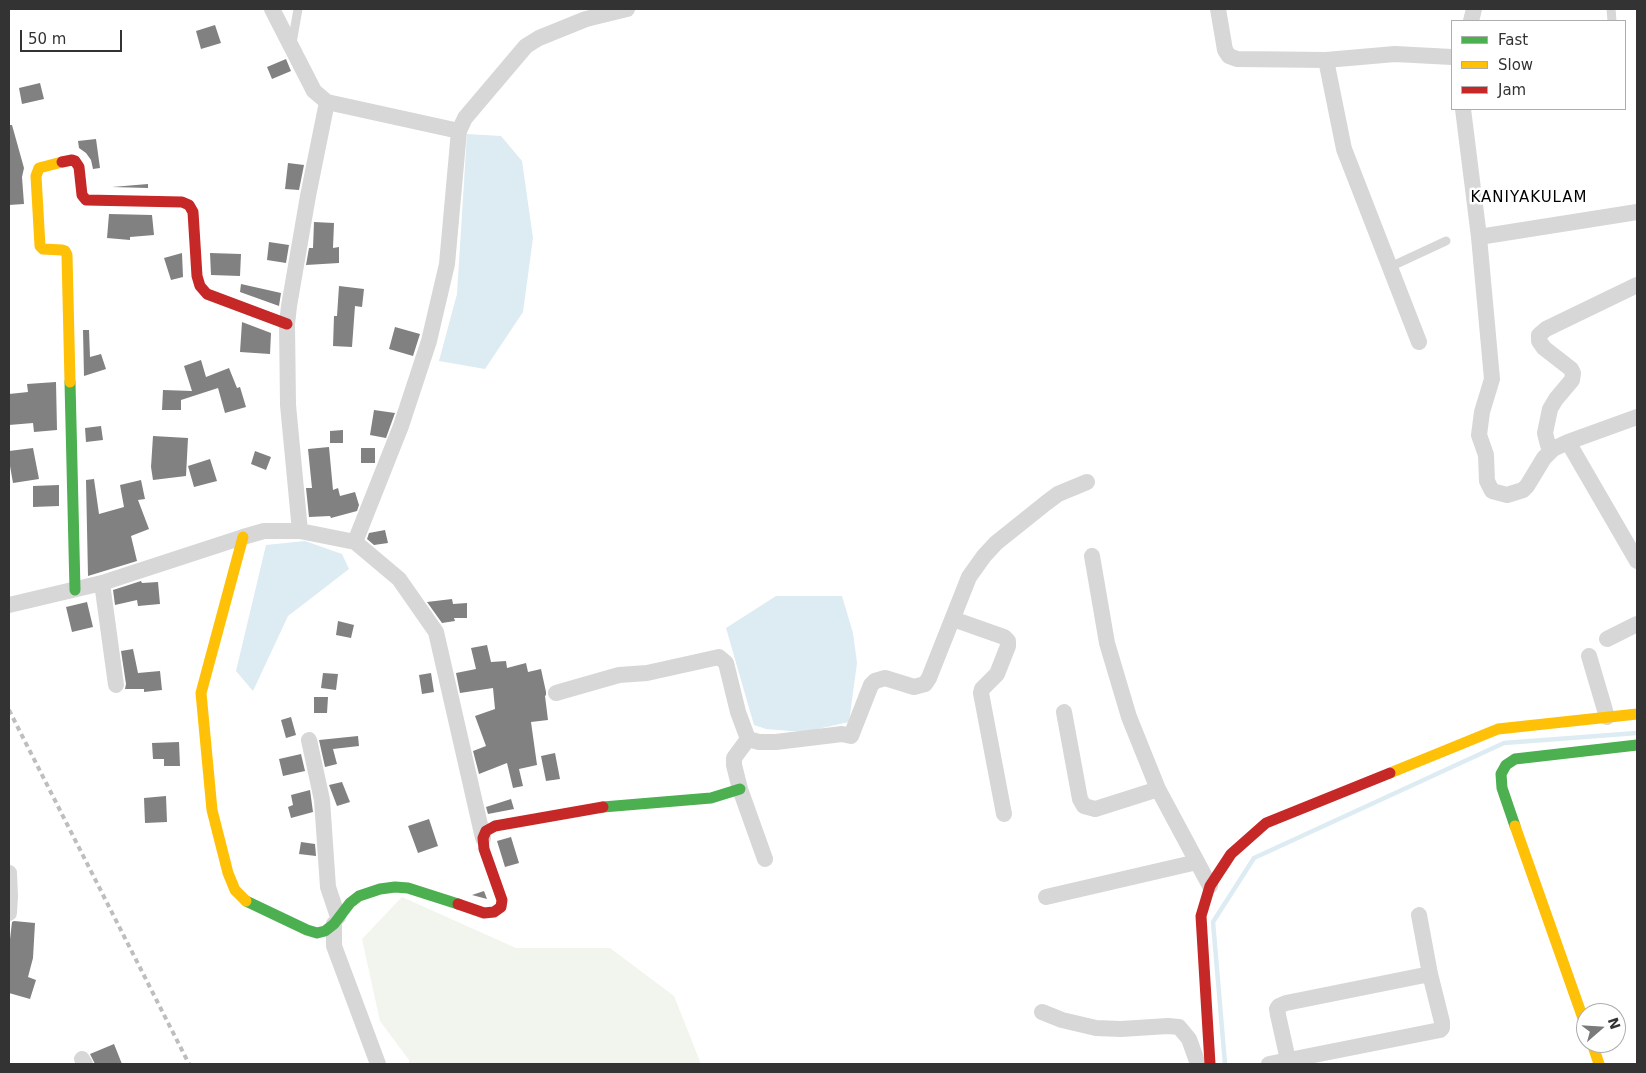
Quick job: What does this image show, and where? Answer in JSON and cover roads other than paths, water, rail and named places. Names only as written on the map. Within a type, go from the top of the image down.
[{"type":"street","points":[[272,9],[314,91],[327,102],[460,131]]},
{"type":"street","points":[[355,542],[401,426],[429,340],[447,264],[460,131],[465,118],[526,46],[539,38],[586,19],[628,9]]},
{"type":"street","points":[[1218,9],[1225,50],[1231,58],[1326,60],[1395,54],[1451,57]]},
{"type":"street","points":[[1326,60],[1344,149],[1419,342]]},
{"type":"street","points":[[300,531],[288,405],[287,324],[308,196],[327,102]]},
{"type":"street","points":[[1463,110],[1479,237],[1492,379],[1482,412],[1479,435],[1486,455],[1487,481],[1492,491],[1507,495],[1523,490],[1528,486],[1544,458],[1561,445],[1637,417]]},
{"type":"street","points":[[75,590],[67,255],[62,250],[43,249],[40,246],[36,176],[39,168],[72,160],[75,161],[78,167],[82,195],[86,200],[182,202],[189,205],[193,212],[196,276],[200,286],[207,294],[287,324]]},
{"type":"street","points":[[1479,237],[1637,212]]},
{"type":"street","points":[[1636,557],[1561,445],[1546,441],[1545,433],[1550,409],[1572,380],[1574,373],[1544,348],[1539,341],[1539,335],[1546,329],[1637,285]]},
{"type":"street","points":[[748,739],[759,742],[776,742],[842,734],[851,736],[871,685],[875,681],[885,678],[914,687],[925,684],[969,577],[984,556],[996,543],[1046,502],[1058,494],[1087,482]]},
{"type":"street","points":[[9,604],[102,583],[243,536],[264,531],[300,531],[355,542],[399,579],[436,632],[484,838],[484,849],[502,900],[501,907],[494,912],[484,913],[408,888],[395,887],[380,889],[359,896],[350,903],[336,921],[325,931],[317,933],[246,901],[235,890],[228,873],[212,810],[201,694],[243,536]]},
{"type":"street","points":[[1092,556],[1107,642],[1129,717],[1158,789],[1210,886]]},
{"type":"street","points":[[102,583],[116,685]]},
{"type":"street","points":[[952,619],[998,634],[1008,641],[1008,646],[997,674],[980,693],[1004,814]]},
{"type":"street","points":[[1606,639],[1637,624]]},
{"type":"street","points":[[556,693],[619,675],[647,674],[716,656],[726,662],[738,712],[748,739]]},
{"type":"street","points":[[1589,656],[1607,717]]},
{"type":"street","points":[[1064,712],[1080,799],[1084,806],[1095,809],[1158,789]]},
{"type":"street","points":[[1210,1064],[1201,916],[1210,886],[1231,854],[1266,823],[1498,728],[1637,714]]},
{"type":"street","points":[[748,739],[734,760],[740,789],[765,859]]},
{"type":"street","points":[[309,740],[322,800],[328,887],[336,921],[334,946],[378,1064]]},
{"type":"street","points":[[1578,1003],[1502,788],[1501,774],[1506,766],[1515,759],[1637,745]]},
{"type":"street","points":[[484,838],[486,831],[503,824],[610,806],[711,798],[740,789]]},
{"type":"street","points":[[1046,897],[1197,862]]},
{"type":"street","points":[[9,872],[9,913]]},
{"type":"street","points":[[1269,1064],[1440,1030],[1442,1028],[1419,914]]},
{"type":"street","points":[[1288,1060],[1277,1009],[1286,1002],[1430,974]]},
{"type":"street","points":[[1042,1012],[1062,1020],[1110,1029],[1179,1027],[1189,1039],[1198,1064]]},
{"type":"lane","points":[[292,48],[298,9]]},
{"type":"lane","points":[[1390,267],[1446,241]]},
{"type":"waterway","points":[[1225,1064],[1213,922],[1254,858],[1504,743],[1637,733]]},
{"type":"railway","points":[[9,710],[189,1064]]},
{"type":"district","name":"KANIYAKULAM","points":[[1529,198]]}]
